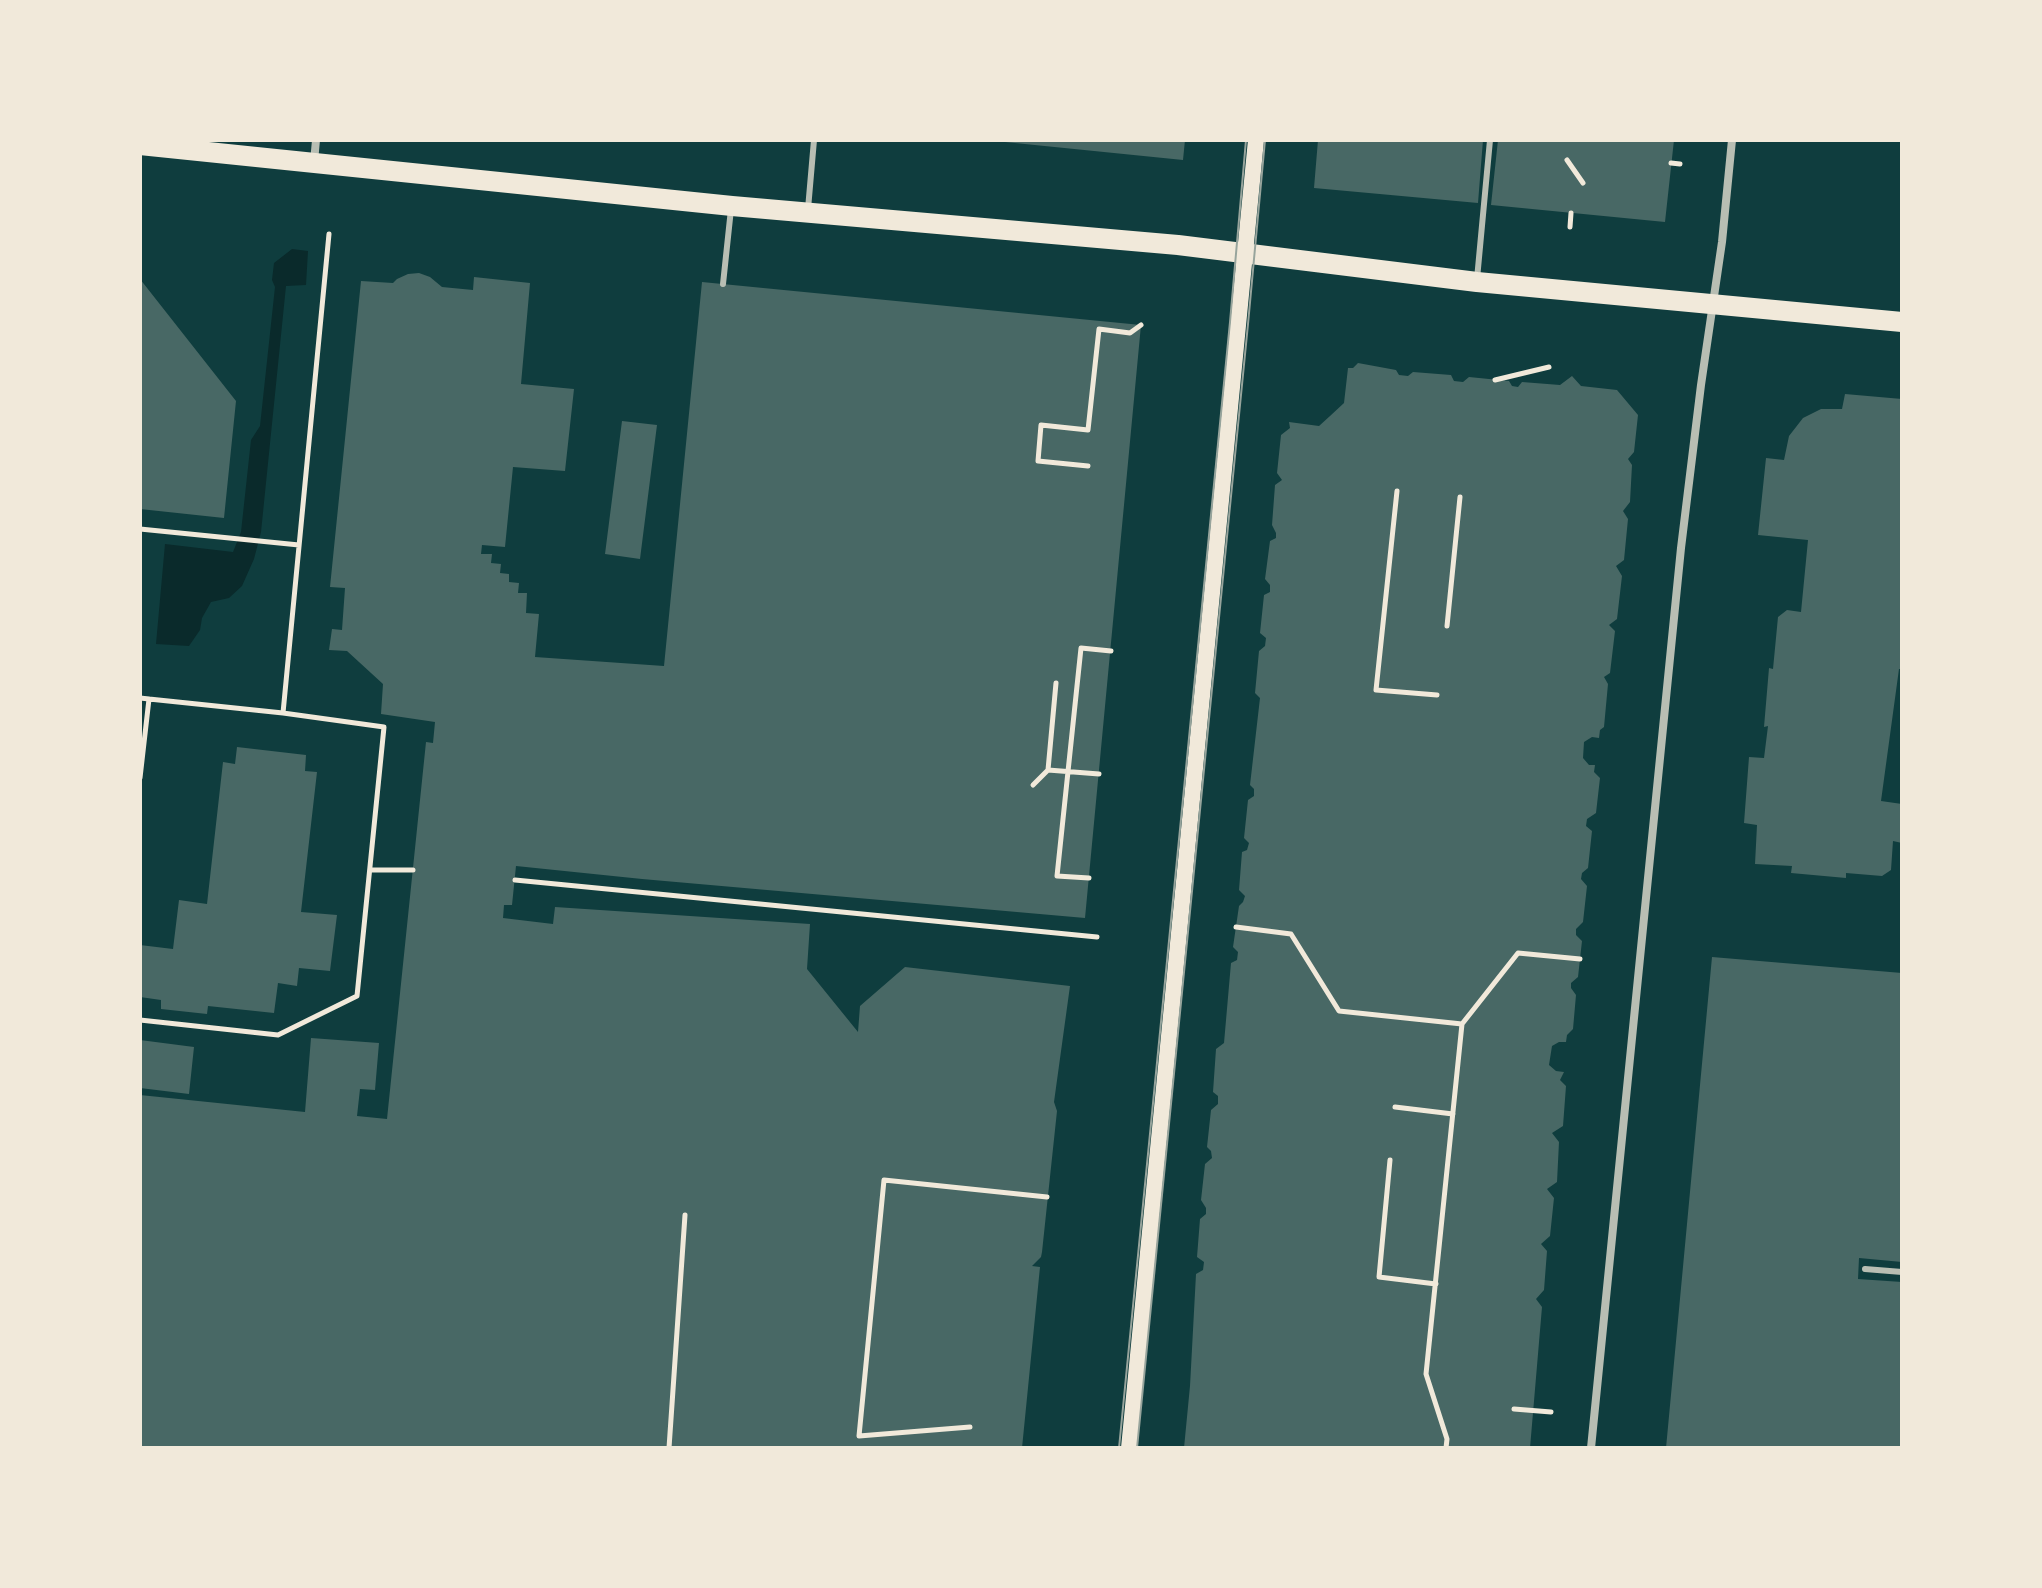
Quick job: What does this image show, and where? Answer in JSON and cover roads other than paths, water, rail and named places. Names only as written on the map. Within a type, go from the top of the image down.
[{"type":"main road","points":[[1129,1448],[1256,140]]},
{"type":"main road","points":[[140,145],[240,152],[732,206],[1178,245],[1477,282],[1902,322]]},
{"type":"street","points":[[314,162],[316,140]]},
{"type":"street","points":[[1591,1448],[1681,548],[1722,242],[1732,140]]},
{"type":"lane","points":[[808,212],[814,140]]},
{"type":"lane","points":[[1477,282],[1490,140]]},
{"type":"lane","points":[[723,284],[732,206]]},
{"type":"lane","points":[[1865,1269],[1902,1272]]},
{"type":"water","points":[[292,249],[308,251],[306,285],[286,286],[261,532],[254,559],[242,586],[229,598],[211,602],[202,618],[200,630],[189,646],[156,644],[165,544],[233,552],[241,532],[251,440],[260,426],[275,287],[272,280],[274,263]]},
{"type":"tram line","points":[[1119,1448],[1246,140]]},
{"type":"tram line","points":[[1137,1448],[1265,140]]}]
